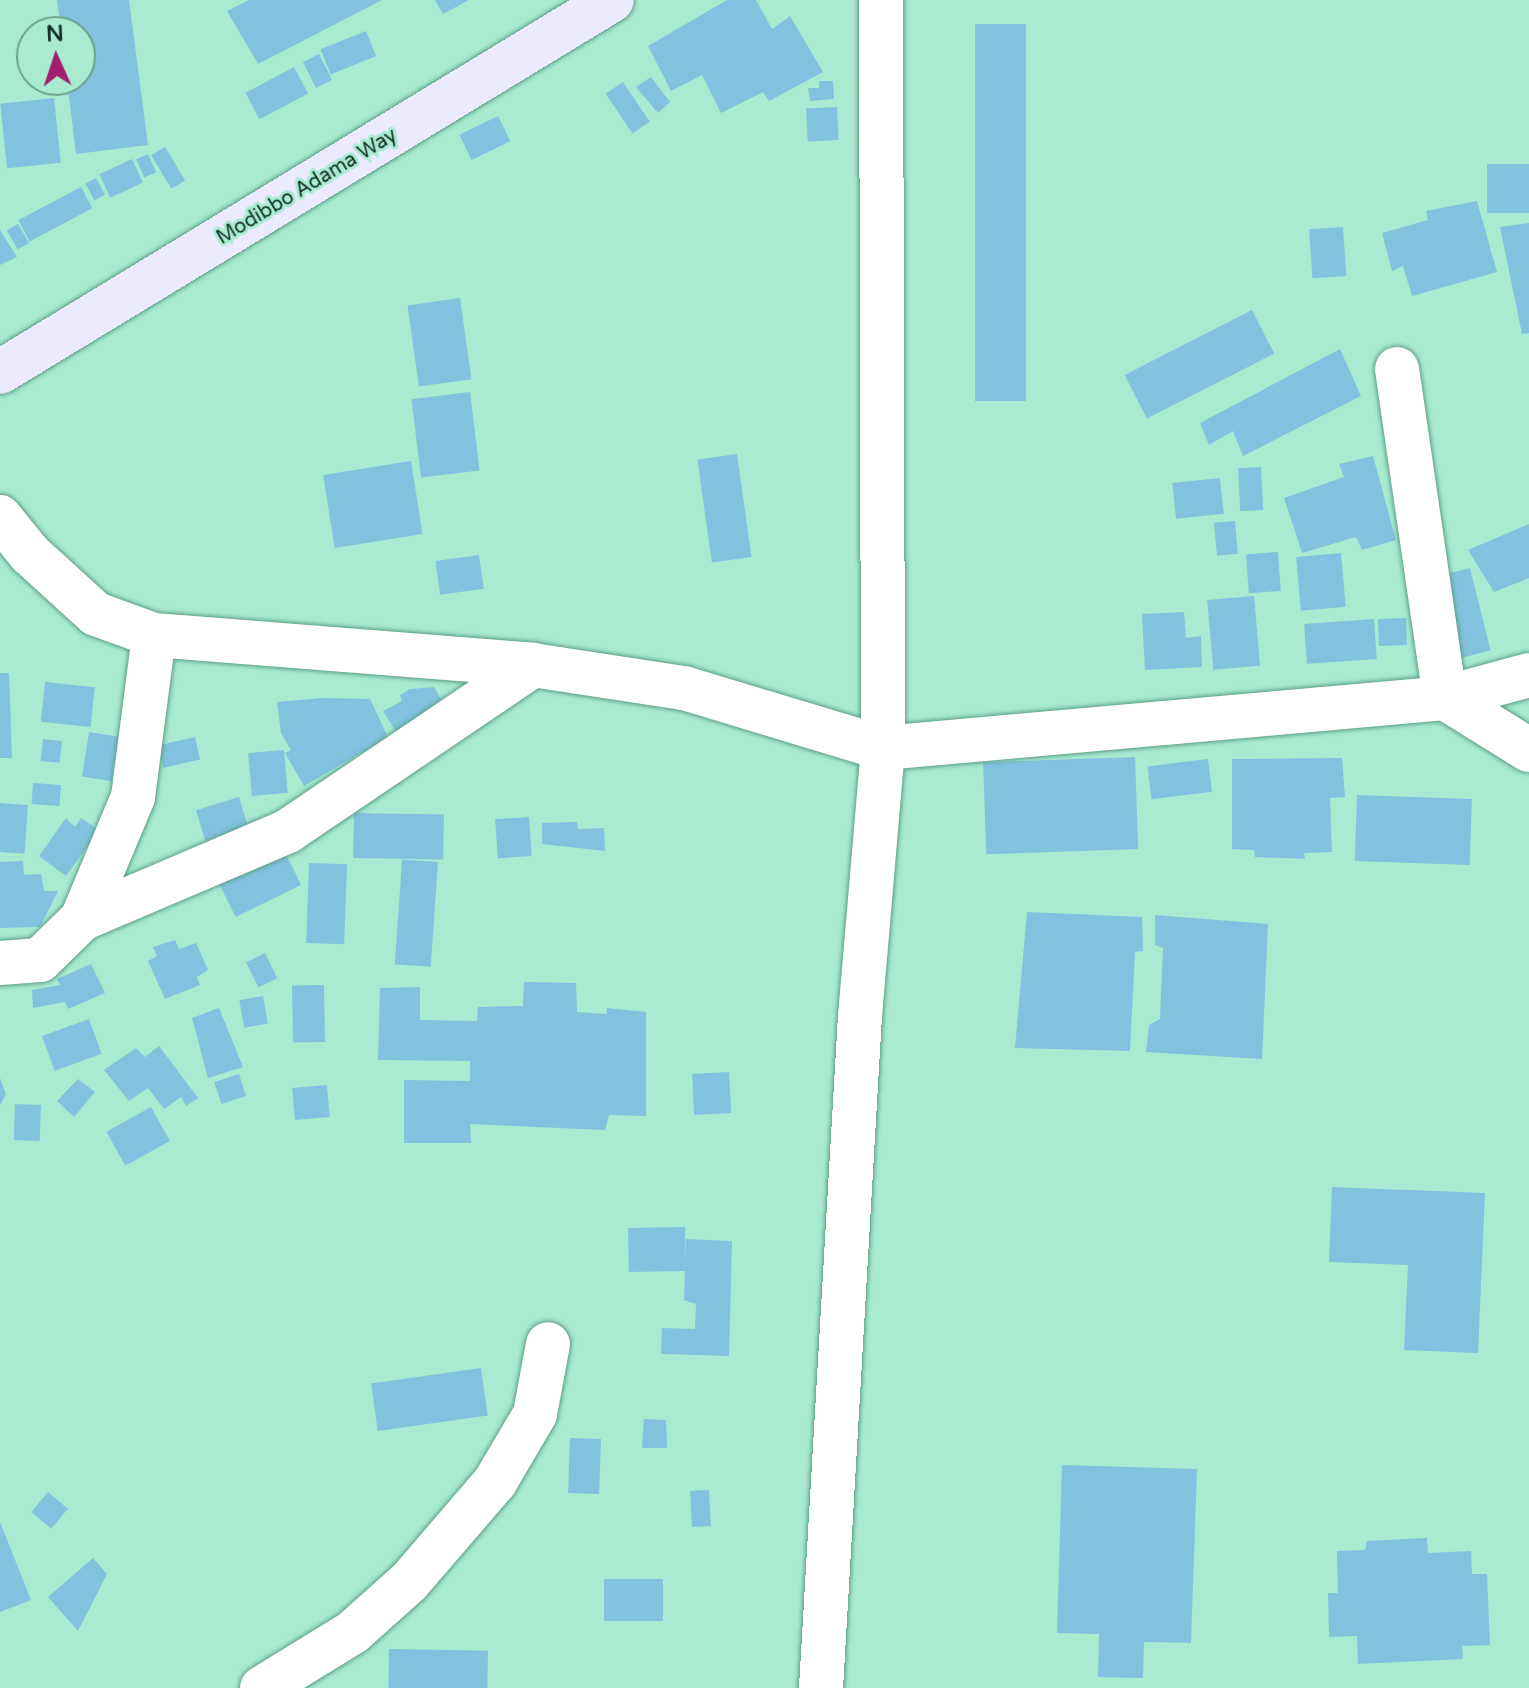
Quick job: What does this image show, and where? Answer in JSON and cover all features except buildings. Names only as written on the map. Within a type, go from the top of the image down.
[{"type":"main road","name":"Modibbo Adama Way","points":[[0,372],[612,0]]},
{"type":"street","points":[[821,1688],[860,1016],[883,748],[881,0]]},
{"type":"street","points":[[1397,369],[1445,698],[1529,750]]},
{"type":"street","points":[[0,517],[30,554],[96,614],[154,635],[533,665],[684,688],[883,748],[1445,698],[1529,675]]},
{"type":"street","points":[[82,919],[133,797],[154,635]]},
{"type":"street","points":[[0,963],[40,960],[82,919],[288,831],[533,665]]},
{"type":"street","points":[[262,1688],[353,1632],[376,1612],[409,1582],[495,1482],[535,1414],[548,1344]]}]
